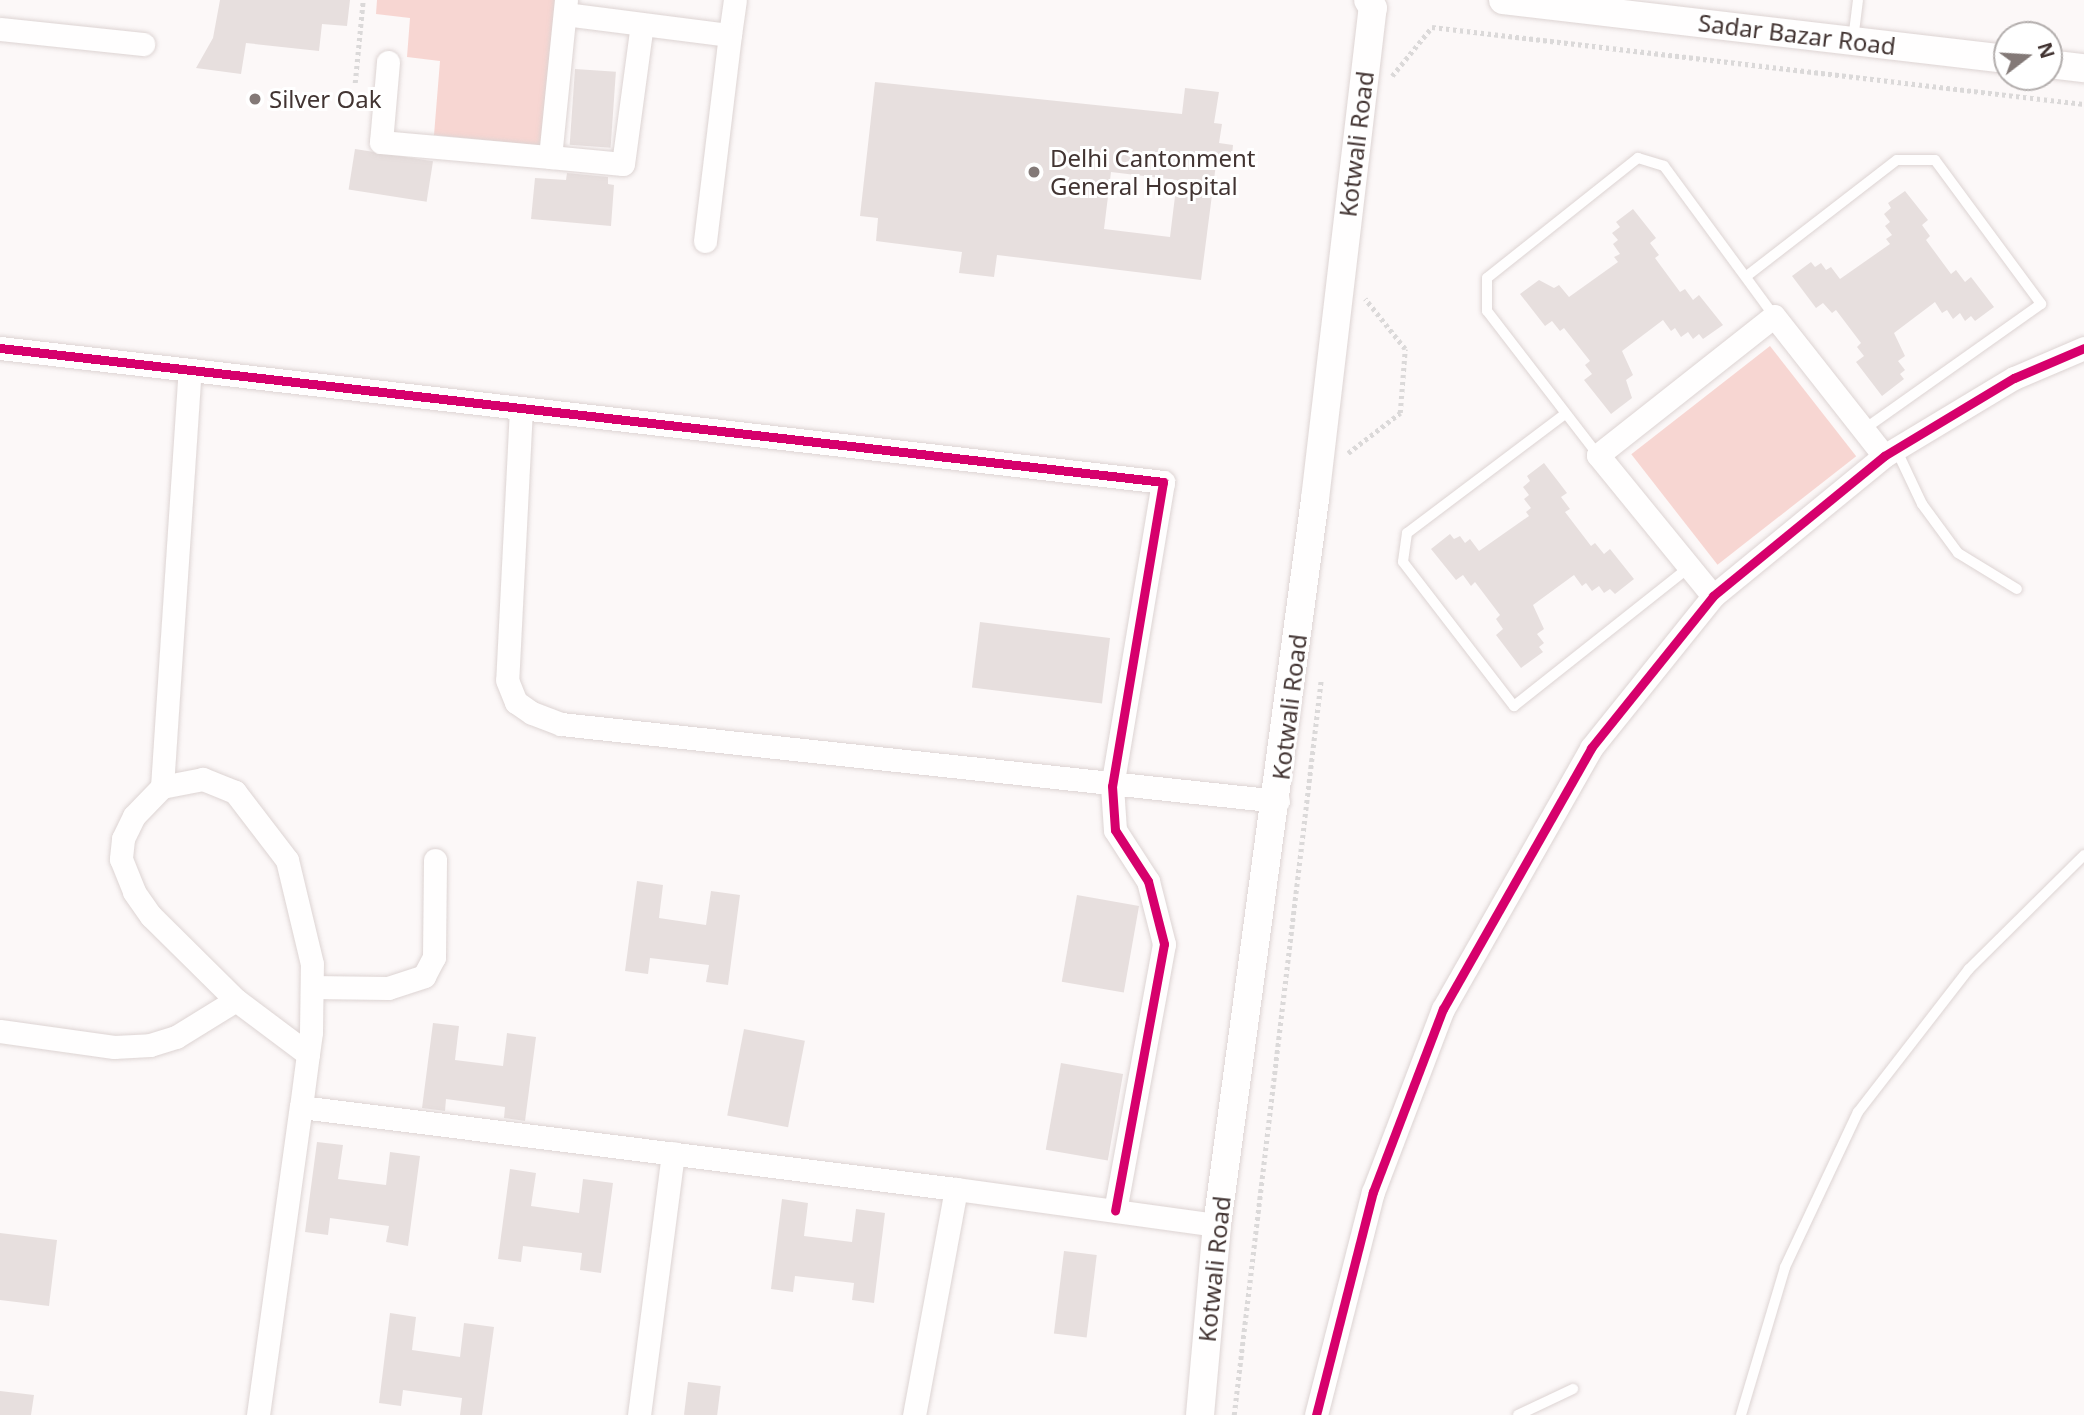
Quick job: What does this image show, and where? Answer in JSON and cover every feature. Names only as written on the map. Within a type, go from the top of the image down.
[{"type":"street","points":[[705,241],[735,0]]},
{"type":"street","name":"Kotwali Road","points":[[1200,1415],[1217,1224],[1278,801],[1373,8],[1368,0]]},
{"type":"street","name":"Sadar Bazar Road","points":[[1503,0],[1993,57]]},
{"type":"street","points":[[550,157],[566,7],[642,24],[730,35]]},
{"type":"street","points":[[388,62],[382,142],[623,164],[642,24]]},
{"type":"street","points":[[0,29],[143,44]]},
{"type":"street","points":[[2063,66],[2084,68]]},
{"type":"street","points":[[1713,596],[1687,569],[1598,455],[1774,316],[1863,430],[1890,453]]},
{"type":"street","points":[[0,348],[1163,482],[1112,786],[1115,830],[1148,881],[1164,944],[1115,1211]]},
{"type":"street","points":[[1316,1415],[1373,1192],[1443,1009],[1591,748],[1713,596],[1890,453],[2014,378],[2084,348]]},
{"type":"street","points":[[162,787],[190,370]]},
{"type":"street","points":[[521,408],[507,680],[516,702],[532,713],[561,724],[1112,786],[1278,801]]},
{"type":"street","points":[[258,1415],[308,1054],[312,964],[287,860],[235,792],[204,779],[162,787],[134,816],[121,859],[134,892],[151,916],[259,1022],[308,1054]]},
{"type":"street","points":[[312,987],[388,989],[424,976],[434,957],[435,860]]},
{"type":"street","points":[[0,1031],[114,1047],[150,1045],[176,1037],[236,1000]]},
{"type":"street","points":[[301,1107],[1217,1224]]},
{"type":"street","points":[[639,1415],[673,1153]]},
{"type":"street","points":[[914,1415],[956,1189]]},
{"type":"lane","points":[[1853,40],[1858,0]]},
{"type":"lane","points":[[1598,455],[1487,311],[1487,278],[1638,158],[1664,166],[1748,275],[1774,316]]},
{"type":"lane","points":[[1748,275],[1897,160],[1935,160],[2040,304],[1863,430]]},
{"type":"lane","points":[[1566,414],[1407,533],[1403,562],[1514,706],[1687,569]]},
{"type":"lane","points":[[1890,453],[1922,504],[1958,553],[2017,589]]},
{"type":"lane","points":[[1741,1415],[1785,1268],[1858,1112],[1969,969],[2084,855]]},
{"type":"lane","points":[[1518,1415],[1573,1388]]},
{"type":"path","points":[[355,83],[363,0]]},
{"type":"shaded area","points":[[377,0],[557,0],[544,146],[434,135],[440,61],[407,57],[410,18],[376,14]]},
{"type":"shaded area","points":[[1770,346],[1856,456],[1718,565],[1631,454]]},
{"type":"building","points":[[220,0],[350,0],[347,26],[322,24],[319,51],[246,43],[241,74],[196,68],[213,38]]},
{"type":"building","points":[[575,69],[616,72],[611,148],[570,145]]},
{"type":"building","points":[[875,82],[1182,114],[1185,88],[1219,92],[1214,123],[1222,124],[1219,143],[1233,145],[1231,166],[1216,164],[1201,280],[997,255],[994,277],[959,273],[962,252],[876,241],[878,218],[860,216]],"holes":[[[1111,172],[1177,180],[1170,237],[1104,229]]]},
{"type":"building","points":[[355,149],[433,161],[427,202],[349,189]]},
{"type":"building","points":[[567,173],[608,177],[608,184],[614,185],[611,226],[531,219],[535,178],[566,180]]},
{"type":"building","points":[[1905,191],[1928,220],[1922,225],[1930,236],[1926,240],[1951,274],[1956,270],[1965,282],[1971,277],[1994,307],[1975,321],[1971,316],[1965,321],[1960,313],[1953,319],[1947,310],[1942,313],[1935,302],[1894,333],[1905,356],[1898,361],[1905,370],[1900,374],[1904,379],[1882,396],[1856,362],[1864,356],[1857,347],[1861,343],[1836,310],[1832,313],[1823,303],[1816,308],[1792,276],[1811,262],[1815,267],[1821,263],[1826,270],[1831,267],[1840,279],[1890,244],[1886,239],[1892,235],[1885,226],[1890,222],[1884,214],[1891,208],[1888,203]]},
{"type":"building","points":[[1633,209],[1656,238],[1650,243],[1659,255],[1655,258],[1680,292],[1685,289],[1693,300],[1699,295],[1723,325],[1703,339],[1699,334],[1693,339],[1688,332],[1681,337],[1675,328],[1671,331],[1663,320],[1622,351],[1633,375],[1626,380],[1632,398],[1611,414],[1584,380],[1592,374],[1585,365],[1590,361],[1564,328],[1560,331],[1552,321],[1545,326],[1520,294],[1539,280],[1554,288],[1559,285],[1569,297],[1618,262],[1614,257],[1620,254],[1613,244],[1618,240],[1612,233],[1620,227],[1616,222]]},
{"type":"building","points":[[1544,463],[1567,493],[1561,497],[1570,509],[1565,512],[1591,546],[1595,543],[1604,554],[1610,549],[1634,579],[1615,594],[1610,589],[1604,593],[1599,586],[1592,591],[1586,583],[1582,586],[1574,575],[1533,605],[1544,629],[1537,634],[1544,643],[1539,647],[1543,652],[1521,668],[1496,635],[1503,629],[1496,619],[1500,615],[1475,582],[1471,586],[1463,575],[1456,580],[1431,549],[1450,534],[1454,539],[1460,536],[1465,543],[1470,539],[1479,551],[1529,516],[1526,512],[1531,508],[1524,499],[1529,495],[1523,487],[1530,481],[1527,476]]},
{"type":"building","points":[[980,622],[1110,638],[1102,703],[972,688]]},
{"type":"building","points":[[637,881],[663,885],[659,918],[706,925],[711,891],[740,895],[728,985],[706,982],[709,965],[650,958],[648,974],[625,971]]},
{"type":"building","points":[[1077,895],[1139,906],[1124,993],[1062,982]]},
{"type":"building","points":[[433,1023],[459,1026],[455,1060],[503,1066],[507,1033],[536,1037],[525,1121],[504,1118],[505,1107],[446,1099],[445,1111],[422,1108]]},
{"type":"building","points":[[744,1029],[805,1041],[788,1127],[727,1115]]},
{"type":"building","points":[[1061,1063],[1123,1074],[1108,1161],[1046,1150]]},
{"type":"building","points":[[317,1142],[343,1145],[338,1179],[386,1185],[390,1152],[420,1156],[408,1246],[386,1242],[389,1226],[330,1218],[328,1235],[305,1232]]},
{"type":"building","points":[[510,1169],[536,1173],[531,1206],[579,1213],[583,1179],[613,1183],[601,1273],[580,1270],[582,1253],[523,1246],[521,1262],[498,1259]]},
{"type":"building","points":[[782,1199],[808,1203],[804,1236],[852,1242],[856,1209],[885,1213],[874,1303],[852,1300],[854,1283],[795,1276],[793,1292],[771,1289]]},
{"type":"building","points":[[0,1233],[57,1240],[49,1306],[0,1300]]},
{"type":"building","points":[[1064,1251],[1097,1255],[1087,1337],[1054,1333]]},
{"type":"building","points":[[390,1313],[416,1317],[412,1350],[460,1357],[464,1323],[494,1327],[482,1415],[460,1415],[462,1398],[403,1390],[401,1406],[379,1403]]},
{"type":"building","points":[[688,1382],[721,1386],[717,1415],[684,1415]]},
{"type":"building","points":[[0,1391],[34,1395],[31,1415],[0,1415]]},
{"type":"cycle path","points":[[0,348],[1163,482],[1112,786],[1115,830],[1148,881],[1164,944],[1115,1211]]},
{"type":"cycle path","points":[[1316,1415],[1373,1192],[1443,1009],[1591,748],[1713,596],[1884,456],[2014,378],[2084,348]]},
{"type":"place","name":"Silver Oak","points":[[255,99]]},
{"type":"place","name":"Delhi Cantonment General Hospital","points":[[1034,172]]}]
